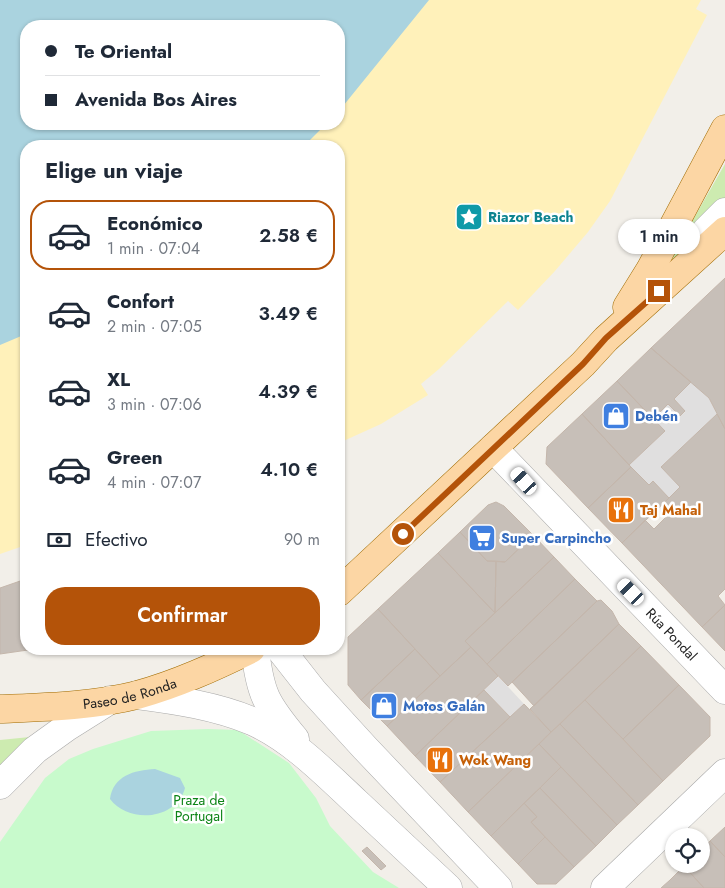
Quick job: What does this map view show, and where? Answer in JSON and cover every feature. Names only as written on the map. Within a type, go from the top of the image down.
[{"type":"main road","points":[[606,338],[650,270],[725,129]]},
{"type":"main road","points":[[345,586],[583,364],[606,338],[715,231]]},
{"type":"main road","name":"Paseo de Ronda","points":[[0,709],[110,700],[138,695],[182,680],[238,655]]},
{"type":"street","points":[[715,231],[725,212]]},
{"type":"street","name":"Rúa Pondal","points":[[493,448],[725,690]]},
{"type":"street","points":[[256,655],[258,676],[264,696],[272,711],[319,767]]},
{"type":"street","points":[[285,655],[313,691],[364,748],[498,888]]},
{"type":"street","points":[[138,695],[198,705],[252,721],[290,744],[319,767],[439,880]]},
{"type":"street","points":[[0,785],[35,750],[110,700]]},
{"type":"street","points":[[605,888],[725,773]]},
{"type":"shaded area","points":[[691,382],[709,398],[717,414],[662,467],[680,487],[669,498],[649,485],[629,465],[665,431],[653,419],[668,404],[680,416],[685,412],[674,399]]},
{"type":"shaded area","points":[[498,676],[524,704],[510,717],[484,690]]},
{"type":"green space","points":[[725,164],[725,200],[690,237],[699,246],[673,265],[671,258]]},
{"type":"green space","name":"Praza de Portugal","points":[[238,730],[289,763],[316,798],[330,826],[373,872],[399,888],[0,888],[0,842],[45,778],[69,759],[93,749],[151,731]]},
{"type":"green space","points":[[40,736],[0,772],[0,740]]},
{"type":"sand","name":"Riazor Beach","points":[[347,0],[701,0],[696,9],[707,15],[610,201],[588,232],[555,271],[518,310],[508,301],[439,369],[421,384],[428,395],[381,424],[345,440],[345,140],[237,140],[246,130],[345,130],[345,20],[341,20]]},
{"type":"sand","points":[[0,273],[20,275],[20,547],[0,554]]},
{"type":"water","points":[[0,0],[429,0],[345,104],[345,20],[20,20],[20,130],[320,130],[310,140],[20,140],[20,337],[0,345]]},
{"type":"water","points":[[155,769],[180,778],[185,788],[173,806],[163,812],[152,815],[140,815],[129,813],[110,799],[115,785],[126,776],[140,771]]},
{"type":"building","points":[[725,278],[725,429],[709,398],[651,348]]},
{"type":"building","points":[[651,348],[691,382],[674,399],[685,411],[680,416],[668,404],[653,419],[617,381]]},
{"type":"building","points":[[617,381],[665,431],[629,465],[582,414]]},
{"type":"building","points":[[582,414],[631,467],[588,508],[546,464],[547,447]]},
{"type":"building","points":[[717,414],[725,429],[725,589],[718,596],[725,605],[702,627],[622,543],[645,520],[654,529],[670,513],[662,505],[680,487],[661,467]]},
{"type":"building","points":[[631,467],[649,485],[653,481],[669,498],[622,543],[588,508]]},
{"type":"building","points":[[496,502],[504,506],[533,535],[505,562],[487,561],[460,532],[488,505]]},
{"type":"building","points":[[460,532],[487,561],[496,561],[495,613],[438,553]]},
{"type":"building","points":[[533,535],[554,557],[495,613],[496,561],[505,562]]},
{"type":"building","points":[[438,553],[495,613],[465,641],[471,647],[440,676],[378,609]]},
{"type":"building","points":[[554,557],[575,579],[487,664],[465,641]]},
{"type":"building","points":[[575,579],[597,601],[508,686],[487,664]]},
{"type":"building","points":[[20,581],[20,651],[0,654],[0,588]]},
{"type":"building","points":[[601,600],[612,611],[619,624],[534,706],[512,682],[597,601]]},
{"type":"building","points":[[725,605],[725,651],[702,627]]},
{"type":"building","points":[[378,609],[415,649],[361,700],[348,685],[348,637]]},
{"type":"building","points":[[619,624],[641,646],[551,732],[530,709]]},
{"type":"building","points":[[641,646],[679,685],[623,739],[585,700]]},
{"type":"building","points":[[471,647],[498,676],[415,756],[387,726]]},
{"type":"building","points":[[415,649],[440,676],[387,726],[361,700]]},
{"type":"building","points":[[679,685],[710,717],[710,736],[663,781],[623,739]]},
{"type":"building","points":[[484,690],[510,717],[440,782],[415,756]]},
{"type":"building","points":[[585,700],[663,781],[638,805],[560,724]]},
{"type":"building","points":[[524,704],[551,732],[468,812],[440,782]]},
{"type":"building","points":[[560,724],[638,805],[617,825],[539,744]]},
{"type":"building","points":[[539,744],[561,767],[491,836],[468,812]]},
{"type":"building","points":[[561,767],[617,825],[596,846],[540,788]]},
{"type":"building","points":[[540,788],[596,846],[574,867],[531,822],[537,817],[524,803]]},
{"type":"building","points":[[524,803],[537,817],[531,822],[545,837],[518,864],[491,836]]},
{"type":"building","points":[[725,827],[725,857],[710,841]]},
{"type":"building","points":[[545,837],[574,867],[556,884],[537,884],[518,864]]},
{"type":"building","points":[[710,841],[725,857],[725,888],[704,888],[690,873],[710,873]]},
{"type":"building","points":[[367,847],[386,866],[381,870],[362,851]]},
{"type":"building","points":[[677,873],[690,873],[704,888],[661,888]]},
{"type":"place","name":"Riazor Beach","points":[[469,217]]},
{"type":"place","name":"Debén","points":[[616,416]]},
{"type":"place","name":"Taj Mahal","points":[[621,510]]},
{"type":"place","name":"Super Carpincho","points":[[482,538]]},
{"type":"place","name":"Motos Galán","points":[[384,706]]},
{"type":"place","name":"Wok Wang","points":[[440,760]]},
{"type":"route","points":[[403,534],[583,364],[606,338],[659,291]]}]
